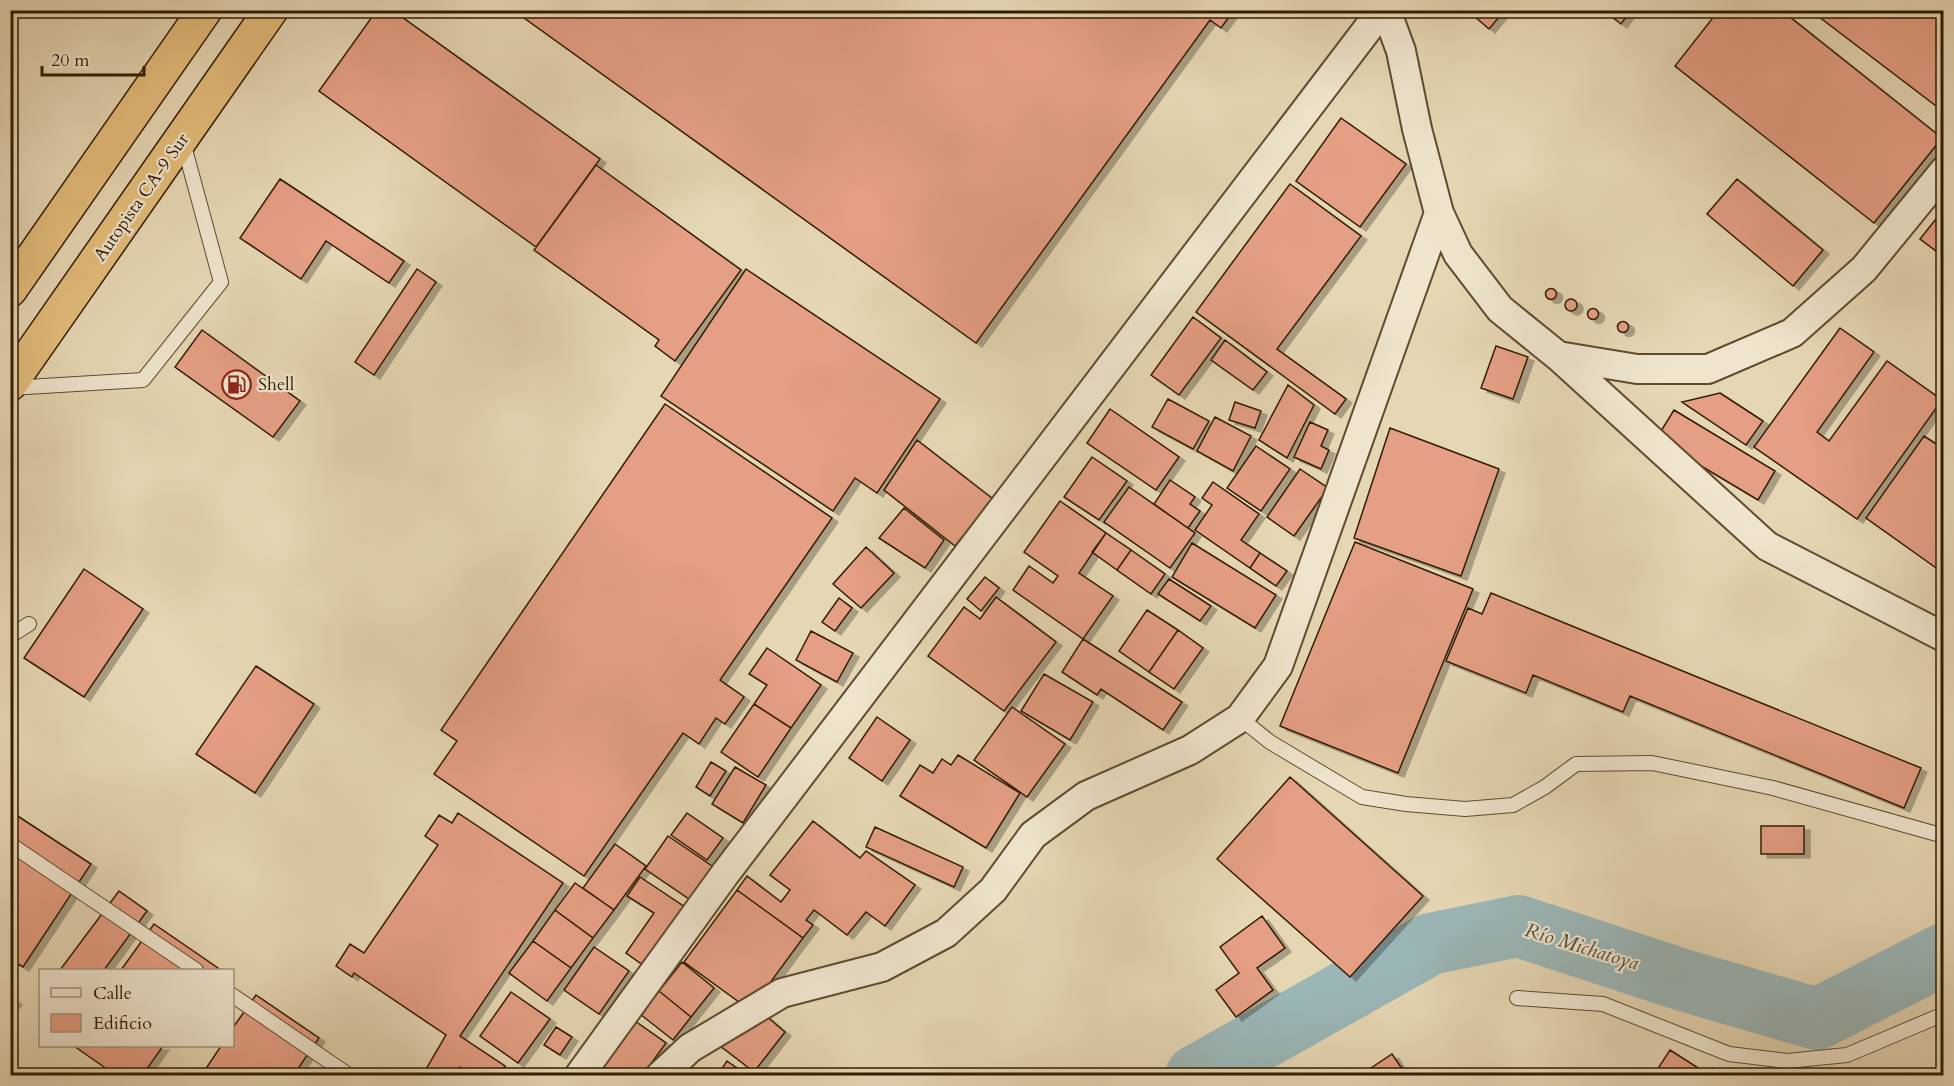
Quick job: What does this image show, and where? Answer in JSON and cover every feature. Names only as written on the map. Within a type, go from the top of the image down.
[{"type":"highway","points":[[10,290],[205,10]]},
{"type":"highway","name":"Autopista CA-9 Sur","points":[[10,386],[271,10]]},
{"type":"street","points":[[1384,10],[1401,51],[1417,129],[1439,213],[1458,254],[1500,309],[1558,356],[1767,546],[1944,637]]},
{"type":"street","points":[[579,1076],[725,874],[1384,10]]},
{"type":"street","points":[[1558,356],[1637,369],[1707,369],[1792,333],[1864,269],[1944,171]]},
{"type":"street","points":[[660,1076],[690,1048],[783,993],[882,967],[946,933],[993,891],[1033,835],[1086,796],[1190,750],[1240,718],[1278,666],[1439,213]]},
{"type":"lane","points":[[10,386],[143,380],[221,282],[182,138]]},
{"type":"lane","points":[[10,636],[29,624]]},
{"type":"lane","points":[[1240,718],[1270,742],[1362,797],[1384,801],[1466,809],[1513,805],[1545,787],[1576,764],[1652,763],[1773,788],[1942,835]]},
{"type":"lane","points":[[10,843],[195,969]]},
{"type":"lane","points":[[234,996],[350,1076]]},
{"type":"lane","points":[[1517,998],[1603,1004],[1729,1054],[1787,1062],[1847,1055],[1944,1014]]},
{"type":"building","points":[[377,10],[392,10],[600,159],[536,247],[319,91]]},
{"type":"building","points":[[513,10],[1234,10],[1221,28],[1210,20],[976,343]]},
{"type":"building","points":[[1467,10],[1505,10],[1489,29]]},
{"type":"building","points":[[1603,10],[1631,10],[1621,24]]},
{"type":"building","points":[[1719,10],[1781,10],[1942,138],[1874,223],[1675,66]]},
{"type":"building","points":[[1810,10],[1944,10],[1944,112]]},
{"type":"building","points":[[1341,118],[1406,164],[1360,227],[1296,181]]},
{"type":"building","points":[[596,165],[741,270],[675,361],[655,346],[659,340],[534,250]]},
{"type":"building","points":[[280,179],[404,261],[389,283],[326,241],[301,279],[240,238]]},
{"type":"building","points":[[1737,179],[1823,250],[1793,286],[1707,214]]},
{"type":"building","points":[[1290,184],[1361,236],[1277,349],[1346,399],[1335,414],[1196,312]]},
{"type":"building","points":[[1944,209],[1944,257],[1920,239]]},
{"type":"building","points":[[417,269],[436,282],[374,375],[355,362]]},
{"type":"building","points":[[746,269],[940,399],[877,493],[855,478],[833,511],[661,396]]},
{"type":"building","points":[[1551,288],[1557,294],[1551,300],[1545,294]]},
{"type":"building","points":[[1571,299],[1577,305],[1571,311],[1565,305]]},
{"type":"building","points":[[1593,308],[1599,314],[1593,320],[1587,314]]},
{"type":"building","points":[[1193,317],[1221,338],[1179,395],[1151,375]]},
{"type":"building","points":[[1623,321],[1629,327],[1623,333],[1617,327]]},
{"type":"building","points":[[1840,328],[1874,352],[1817,432],[1829,441],[1887,361],[1942,400],[1857,519],[1754,447]]},
{"type":"building","name":"Shell","points":[[202,330],[300,401],[273,437],[175,367]]},
{"type":"building","points":[[1225,340],[1267,372],[1253,390],[1211,360]]},
{"type":"building","points":[[1496,346],[1528,357],[1513,399],[1481,388]]},
{"type":"building","points":[[1288,385],[1314,405],[1287,458],[1259,440]]},
{"type":"building","points":[[1720,393],[1763,421],[1746,445],[1682,402]]},
{"type":"building","points":[[1168,399],[1209,421],[1193,449],[1152,427]]},
{"type":"building","points":[[1235,402],[1261,411],[1255,428],[1229,420]]},
{"type":"building","points":[[665,404],[832,518],[720,680],[744,697],[725,724],[716,718],[699,744],[683,733],[584,876],[434,774],[457,741],[441,730]]},
{"type":"building","points":[[1110,409],[1179,457],[1156,490],[1087,443]]},
{"type":"building","points":[[1674,410],[1775,471],[1758,500],[1656,439]]},
{"type":"building","points":[[1215,417],[1251,436],[1233,471],[1197,451]]},
{"type":"building","points":[[1310,422],[1328,430],[1321,446],[1329,450],[1321,469],[1294,457]]},
{"type":"building","points":[[1390,428],[1499,469],[1461,576],[1354,538]]},
{"type":"building","points":[[1924,436],[1944,449],[1944,570],[1942,572],[1866,518]]},
{"type":"building","points":[[917,440],[993,499],[955,546],[884,490]]},
{"type":"building","points":[[1256,446],[1290,469],[1261,511],[1227,488]]},
{"type":"building","points":[[1092,457],[1127,481],[1099,520],[1064,497]]},
{"type":"building","points":[[1300,469],[1328,488],[1294,536],[1267,517]]},
{"type":"building","points":[[1170,480],[1195,497],[1190,504],[1200,511],[1188,528],[1154,504]]},
{"type":"building","points":[[1213,482],[1259,514],[1241,540],[1260,553],[1250,568],[1195,530],[1212,505],[1202,498]]},
{"type":"building","points":[[1129,487],[1195,533],[1170,568],[1104,522]]},
{"type":"building","points":[[1060,501],[1106,533],[1079,573],[1113,596],[1083,639],[1013,590],[1029,566],[1053,583],[1058,576],[1024,552]]},
{"type":"building","points":[[904,508],[944,540],[925,568],[879,538]]},
{"type":"building","points":[[1106,533],[1131,550],[1117,570],[1092,552]]},
{"type":"building","points":[[1355,542],[1473,589],[1398,773],[1280,726]]},
{"type":"building","points":[[1192,543],[1276,595],[1255,628],[1172,577]]},
{"type":"building","points":[[866,547],[894,573],[861,608],[833,584]]},
{"type":"building","points":[[1131,550],[1165,574],[1151,594],[1117,570]]},
{"type":"building","points":[[1260,553],[1287,571],[1276,586],[1250,568]]},
{"type":"building","points":[[84,569],[143,609],[84,697],[24,658]]},
{"type":"building","points":[[985,577],[999,588],[981,611],[967,599]]},
{"type":"building","points":[[1169,579],[1211,606],[1200,621],[1158,594]]},
{"type":"building","points":[[1491,593],[1921,768],[1904,808],[1630,696],[1623,712],[1533,675],[1526,693],[1446,661],[1468,608],[1482,614]]},
{"type":"building","points":[[996,597],[1056,642],[1004,711],[928,656],[964,607],[980,619]]},
{"type":"building","points":[[839,598],[852,608],[835,631],[822,622]]},
{"type":"building","points":[[1147,610],[1178,630],[1149,672],[1119,651]]},
{"type":"building","points":[[1178,630],[1203,648],[1174,689],[1149,672]]},
{"type":"building","points":[[811,631],[853,653],[837,682],[796,660]]},
{"type":"building","points":[[1083,639],[1182,702],[1163,730],[1101,689],[1097,695],[1062,672]]},
{"type":"building","points":[[767,648],[821,685],[791,728],[754,704],[767,685],[749,674]]},
{"type":"building","points":[[256,666],[314,704],[255,793],[196,754]]},
{"type":"building","points":[[1044,674],[1093,702],[1070,740],[1021,711]]},
{"type":"building","points":[[754,704],[791,728],[758,777],[721,752]]},
{"type":"building","points":[[1012,707],[1065,744],[1027,797],[974,760]]},
{"type":"building","points":[[877,717],[910,740],[882,781],[849,758]]},
{"type":"building","points":[[958,755],[1020,793],[986,848],[900,796],[920,765],[933,773],[942,759],[951,765]]},
{"type":"building","points":[[711,762],[726,771],[710,796],[696,787]]},
{"type":"building","points":[[735,767],[766,785],[743,823],[712,804]]},
{"type":"building","points":[[1290,777],[1423,896],[1350,977],[1217,859]]},
{"type":"building","points":[[10,811],[91,864],[23,967],[10,959]]},
{"type":"building","points":[[458,813],[563,883],[460,1036],[505,1066],[499,1076],[472,1076],[460,1067],[454,1076],[422,1076],[446,1035],[354,973],[352,977],[336,966],[350,944],[364,953],[438,845],[425,836],[439,815],[452,823]]},
{"type":"building","points":[[687,813],[723,838],[707,860],[671,835]]},
{"type":"building","points":[[813,821],[860,858],[866,851],[915,885],[885,926],[866,912],[847,935],[814,910],[806,920],[813,925],[803,938],[737,890],[747,876],[781,902],[790,890],[770,875]]},
{"type":"building","points":[[1761,826],[1804,826],[1804,854],[1761,854]]},
{"type":"building","points":[[875,827],[963,867],[954,887],[866,847]]},
{"type":"building","points":[[668,836],[715,868],[692,901],[645,869]]},
{"type":"building","points":[[615,844],[646,866],[614,910],[583,888]]},
{"type":"building","points":[[640,877],[691,911],[650,970],[626,953],[654,913],[627,896]]},
{"type":"building","points":[[575,883],[614,910],[593,938],[555,910]]},
{"type":"building","points":[[737,890],[803,938],[750,1010],[684,962]]},
{"type":"building","points":[[119,891],[147,911],[105,969],[61,969]]},
{"type":"building","points":[[555,910],[593,938],[571,968],[533,941]]},
{"type":"building","points":[[1262,916],[1285,948],[1257,968],[1273,990],[1236,1017],[1216,990],[1239,973],[1220,947]]},
{"type":"building","points":[[154,924],[218,968],[217,969],[122,969]]},
{"type":"building","points":[[533,941],[571,968],[547,1001],[509,973]]},
{"type":"building","points":[[594,947],[629,971],[599,1014],[564,990]]},
{"type":"building","points":[[682,962],[714,988],[691,1017],[659,991]]},
{"type":"building","points":[[659,991],[691,1017],[673,1040],[640,1014]]},
{"type":"building","points":[[511,992],[550,1019],[518,1063],[480,1036]]},
{"type":"building","points":[[256,995],[319,1038],[293,1076],[201,1076],[220,1047],[234,1047],[234,1026]]},
{"type":"building","points":[[10,996],[16,1001],[10,1008]]},
{"type":"building","points":[[765,1015],[785,1032],[754,1072],[715,1042]]},
{"type":"building","points":[[635,1021],[666,1043],[642,1076],[595,1076]]},
{"type":"building","points":[[556,1027],[572,1037],[560,1055],[544,1045]]},
{"type":"building","points":[[75,1047],[162,1047],[142,1076],[117,1076]]},
{"type":"building","points":[[1670,1050],[1709,1075],[1713,1068],[1724,1076],[1653,1076]]},
{"type":"building","points":[[1392,1054],[1407,1076],[1359,1076]]},
{"type":"building","points":[[336,1059],[358,1076],[324,1076]]},
{"type":"building","points":[[727,1061],[748,1076],[717,1076]]},
{"type":"waterway","name":"Río Michatoya","points":[[1196,1076],[1430,944],[1518,926],[1683,980],[1817,1019],[1944,954]]},
{"type":"place","name":"Shell","points":[[237,384]]}]
